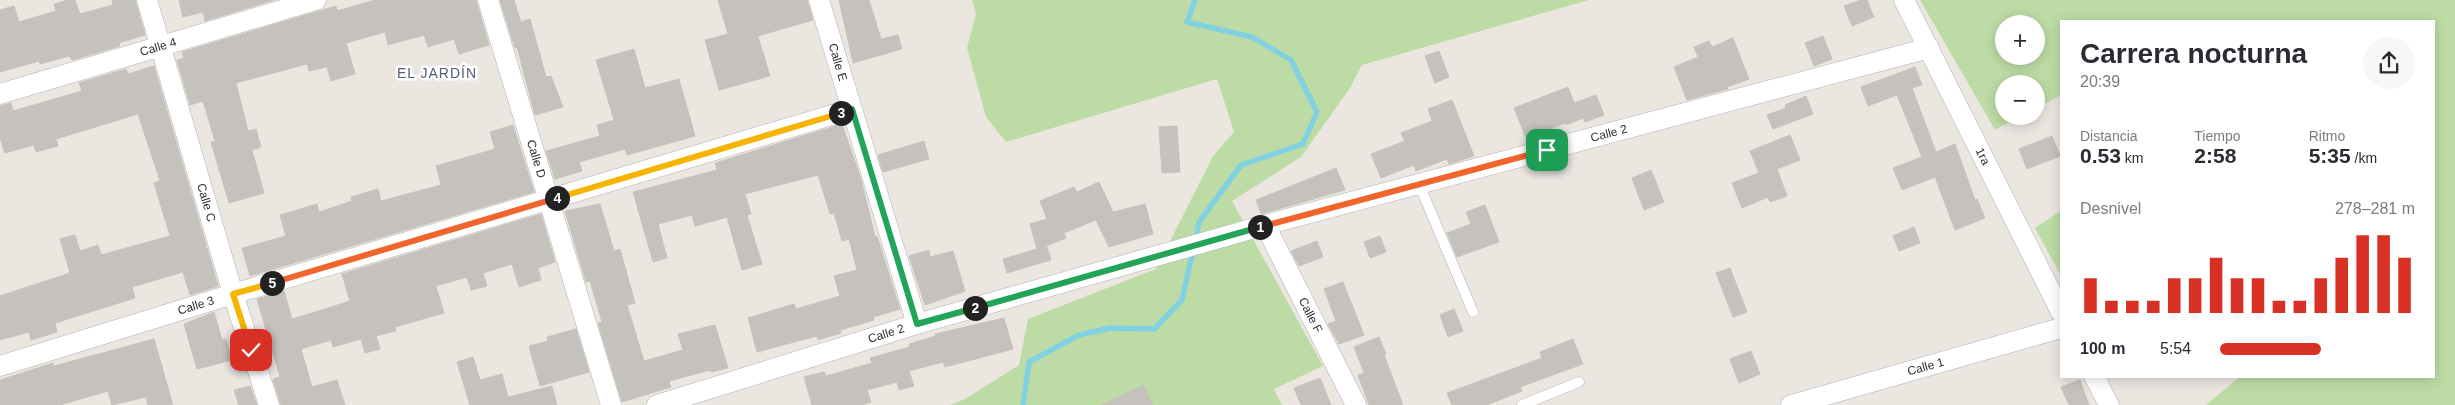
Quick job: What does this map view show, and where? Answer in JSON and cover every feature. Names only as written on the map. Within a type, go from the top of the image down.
[{"type":"street","name":"Calle C","points":[[147,0],[233,294],[269,405]]},
{"type":"street","name":"Calle 4","points":[[0,94],[160,48],[316,0]]},
{"type":"street","name":"Calle D","points":[[488,0],[611,405]]},
{"type":"street","name":"Calle E","points":[[819,0],[917,324]]},
{"type":"street","name":"1ra","points":[[1904,0],[2060,310]]},
{"type":"street","name":"Calle 2","points":[[657,405],[917,324],[1265,226],[1929,48]]},
{"type":"street","name":"Calle 3","points":[[0,366],[233,294],[852,109]]},
{"type":"street","name":"Calle F","points":[[1265,226],[1356,405]]},
{"type":"street","name":"Calle 1","points":[[1791,405],[2060,328]]},
{"type":"street","points":[[2095,378],[2109,405]]},
{"type":"lane","points":[[1419,184],[1473,312]]},
{"type":"lane","points":[[1522,405],[1579,382]]},
{"type":"green space","points":[[972,0],[1589,0],[1362,65],[1350,88],[1301,157],[1232,201],[1323,366],[1274,389],[1282,405],[950,405],[965,399],[1019,365],[1028,319],[1156,269],[1213,156],[1234,132],[1217,79],[1006,142],[986,117],[967,48],[976,14]]},
{"type":"green space","points":[[1920,0],[2455,0],[2455,405],[2206,405],[2239,378],[2435,378],[2435,20],[2060,20],[2060,96],[2045,103],[2045,75],[1995,75],[1995,125],[2004,125],[1995,130]]},
{"type":"green space","points":[[2060,212],[2060,274],[2035,228]]},
{"type":"building","points":[[75,0],[80,14],[113,5],[112,0],[135,0],[145,35],[119,43],[120,46],[72,60],[69,56],[40,64],[39,61],[0,72],[0,10],[14,6],[19,22],[56,11],[54,4]]},
{"type":"building","points":[[179,0],[274,0],[205,21],[203,12],[183,17]]},
{"type":"building","points":[[375,0],[476,0],[489,45],[459,54],[454,39],[428,47],[424,35],[388,45],[385,32],[346,43],[355,74],[331,81],[327,67],[309,71],[307,64],[236,83],[248,131],[256,129],[261,147],[252,150],[264,193],[229,203],[211,142],[215,141],[203,101],[190,105],[177,60],[184,58],[182,52],[336,6],[337,11]]},
{"type":"building","points":[[500,0],[514,0],[521,22],[530,19],[546,77],[551,76],[563,107],[535,115],[517,47],[515,48]]},
{"type":"building","points":[[718,0],[807,0],[813,20],[758,36],[770,76],[719,90],[705,40],[728,34]]},
{"type":"building","points":[[839,0],[869,0],[881,39],[898,35],[902,49],[853,63]]},
{"type":"building","points":[[1861,0],[1867,0],[1874,17],[1852,26],[1844,6]]},
{"type":"building","points":[[1823,36],[1832,59],[1814,66],[1805,43]]},
{"type":"building","points":[[1733,38],[1749,79],[1727,87],[1728,89],[1687,100],[1674,67],[1698,57],[1694,47],[1709,41],[1712,47]]},
{"type":"building","points":[[634,49],[645,88],[679,79],[695,136],[627,155],[625,149],[579,162],[582,171],[555,179],[546,151],[600,136],[597,125],[614,120],[596,60]]},
{"type":"building","points":[[1439,51],[1449,77],[1435,83],[1425,56]]},
{"type":"building","points":[[154,66],[218,286],[190,295],[183,272],[132,287],[135,298],[55,323],[57,332],[31,340],[29,332],[0,340],[0,296],[70,273],[60,239],[75,235],[80,251],[98,245],[101,255],[170,236],[154,183],[160,181],[138,114],[56,139],[58,146],[36,152],[34,145],[5,153],[0,138],[0,106],[11,103],[13,111],[82,91],[79,83],[126,69],[128,74]]},
{"type":"building","points":[[1915,67],[1922,85],[1912,88],[1936,152],[1955,144],[1975,200],[1977,199],[1985,218],[1955,230],[1935,177],[1902,190],[1893,168],[1922,157],[1897,95],[1868,106],[1861,87]]},
{"type":"building","points":[[1568,87],[1574,103],[1596,95],[1604,115],[1585,122],[1583,118],[1566,125],[1565,123],[1526,138],[1514,108]]},
{"type":"building","points":[[1806,96],[1813,114],[1773,129],[1767,115],[1786,108],[1785,105]]},
{"type":"building","points":[[1452,100],[1474,156],[1449,164],[1447,159],[1416,171],[1414,165],[1381,178],[1371,154],[1405,141],[1401,133],[1432,121],[1428,109]]},
{"type":"building","points":[[842,124],[861,179],[875,237],[877,236],[900,309],[873,317],[874,320],[840,330],[841,333],[818,340],[817,336],[757,352],[748,318],[794,304],[796,309],[840,296],[834,276],[857,270],[849,239],[842,241],[834,213],[830,214],[818,175],[745,194],[751,214],[747,215],[762,264],[742,270],[727,217],[695,226],[692,215],[658,224],[667,258],[653,262],[633,192],[717,170],[715,163]]},
{"type":"building","points":[[513,125],[534,192],[250,276],[242,248],[286,236],[280,215],[317,204],[319,212],[352,201],[351,197],[378,189],[381,201],[441,185],[436,166],[495,149],[490,132]]},
{"type":"building","points":[[1177,126],[1180,172],[1162,173],[1159,127]]},
{"type":"building","points":[[1790,135],[1800,160],[1777,169],[1787,196],[1770,202],[1768,197],[1742,208],[1732,183],[1759,173],[1750,151]]},
{"type":"building","points":[[2052,136],[2060,156],[2027,169],[2019,149]]},
{"type":"building","points":[[924,141],[929,159],[883,172],[878,155]]},
{"type":"building","points":[[1336,168],[1345,190],[1261,214],[1256,200]]},
{"type":"building","points":[[1651,170],[1664,202],[1644,210],[1632,178]]},
{"type":"building","points":[[1099,182],[1113,212],[1145,204],[1153,234],[1109,247],[1096,220],[1064,233],[1066,238],[1039,249],[1047,247],[1051,260],[1007,273],[1003,259],[1037,249],[1030,224],[1047,219],[1040,201],[1074,187],[1077,192]]},
{"type":"building","points":[[600,204],[614,251],[620,249],[635,303],[627,305],[644,361],[683,350],[678,334],[715,325],[728,368],[711,372],[710,370],[669,381],[671,387],[622,402],[598,323],[602,322],[590,281],[586,282],[565,211]]},
{"type":"building","points":[[1485,205],[1499,242],[1457,257],[1447,233],[1471,224],[1466,212]]},
{"type":"building","points":[[541,214],[555,262],[538,268],[541,280],[519,287],[512,264],[483,273],[487,286],[471,290],[467,277],[436,286],[444,313],[395,327],[396,331],[376,336],[380,349],[365,353],[361,339],[333,347],[331,340],[301,349],[312,387],[337,380],[345,405],[281,405],[273,379],[280,377],[257,299],[284,291],[292,319],[350,301],[342,274]]},
{"type":"building","points":[[1914,227],[1920,243],[1899,251],[1893,236]]},
{"type":"building","points":[[1380,236],[1386,252],[1370,258],[1364,242]]},
{"type":"building","points":[[1317,241],[1323,257],[1299,266],[1291,251]]},
{"type":"building","points":[[929,250],[930,257],[953,251],[965,291],[925,305],[909,256]]},
{"type":"building","points":[[1730,268],[1747,312],[1733,317],[1716,273]]},
{"type":"building","points":[[1343,282],[1364,335],[1339,344],[1328,324],[1336,321],[1324,289]]},
{"type":"building","points":[[1454,309],[1463,331],[1448,337],[1440,315]]},
{"type":"building","points":[[214,312],[222,340],[226,339],[232,360],[197,369],[184,324]]},
{"type":"building","points":[[1004,318],[1013,349],[945,367],[943,362],[909,371],[914,386],[899,390],[897,382],[867,390],[871,402],[862,405],[812,405],[804,377],[824,372],[826,376],[872,363],[870,358],[910,347],[909,344],[936,336],[935,334]]},
{"type":"building","points":[[576,329],[589,372],[540,386],[529,346],[548,341],[547,337]]},
{"type":"building","points":[[1379,337],[1403,405],[1369,405],[1358,375],[1364,373],[1354,347]]},
{"type":"building","points":[[154,339],[173,405],[148,405],[146,397],[112,405],[108,391],[60,405],[0,405],[0,380],[53,363],[54,366]]},
{"type":"building","points":[[1573,339],[1583,364],[1520,387],[1522,391],[1487,405],[1452,405],[1447,393],[1542,358],[1540,352]]},
{"type":"building","points":[[1751,351],[1760,374],[1739,383],[1730,359]]},
{"type":"building","points":[[473,357],[480,380],[502,374],[508,397],[552,386],[557,405],[470,405],[457,362]]},
{"type":"building","points":[[1320,378],[1331,405],[1301,405],[1294,388]]},
{"type":"building","points":[[2080,380],[2089,405],[2069,405],[2061,387]]},
{"type":"building","points":[[1143,385],[1153,405],[1101,405]]},
{"type":"building","points":[[250,386],[257,405],[239,405],[234,390]]},
{"type":"waterway","points":[[1195,0],[1187,22],[1252,37],[1291,60],[1317,112],[1303,144],[1241,165],[1199,222],[1196,239]]},
{"type":"waterway","points":[[1023,405],[1029,362],[1079,335],[1111,328],[1154,329],[1182,300],[1193,251]]},
{"type":"district","name":"EL JARDÍN","points":[[437,73]]},
{"type":"route","points":[[251,350],[233,294],[852,109],[917,324],[1265,226],[1547,150]]}]
